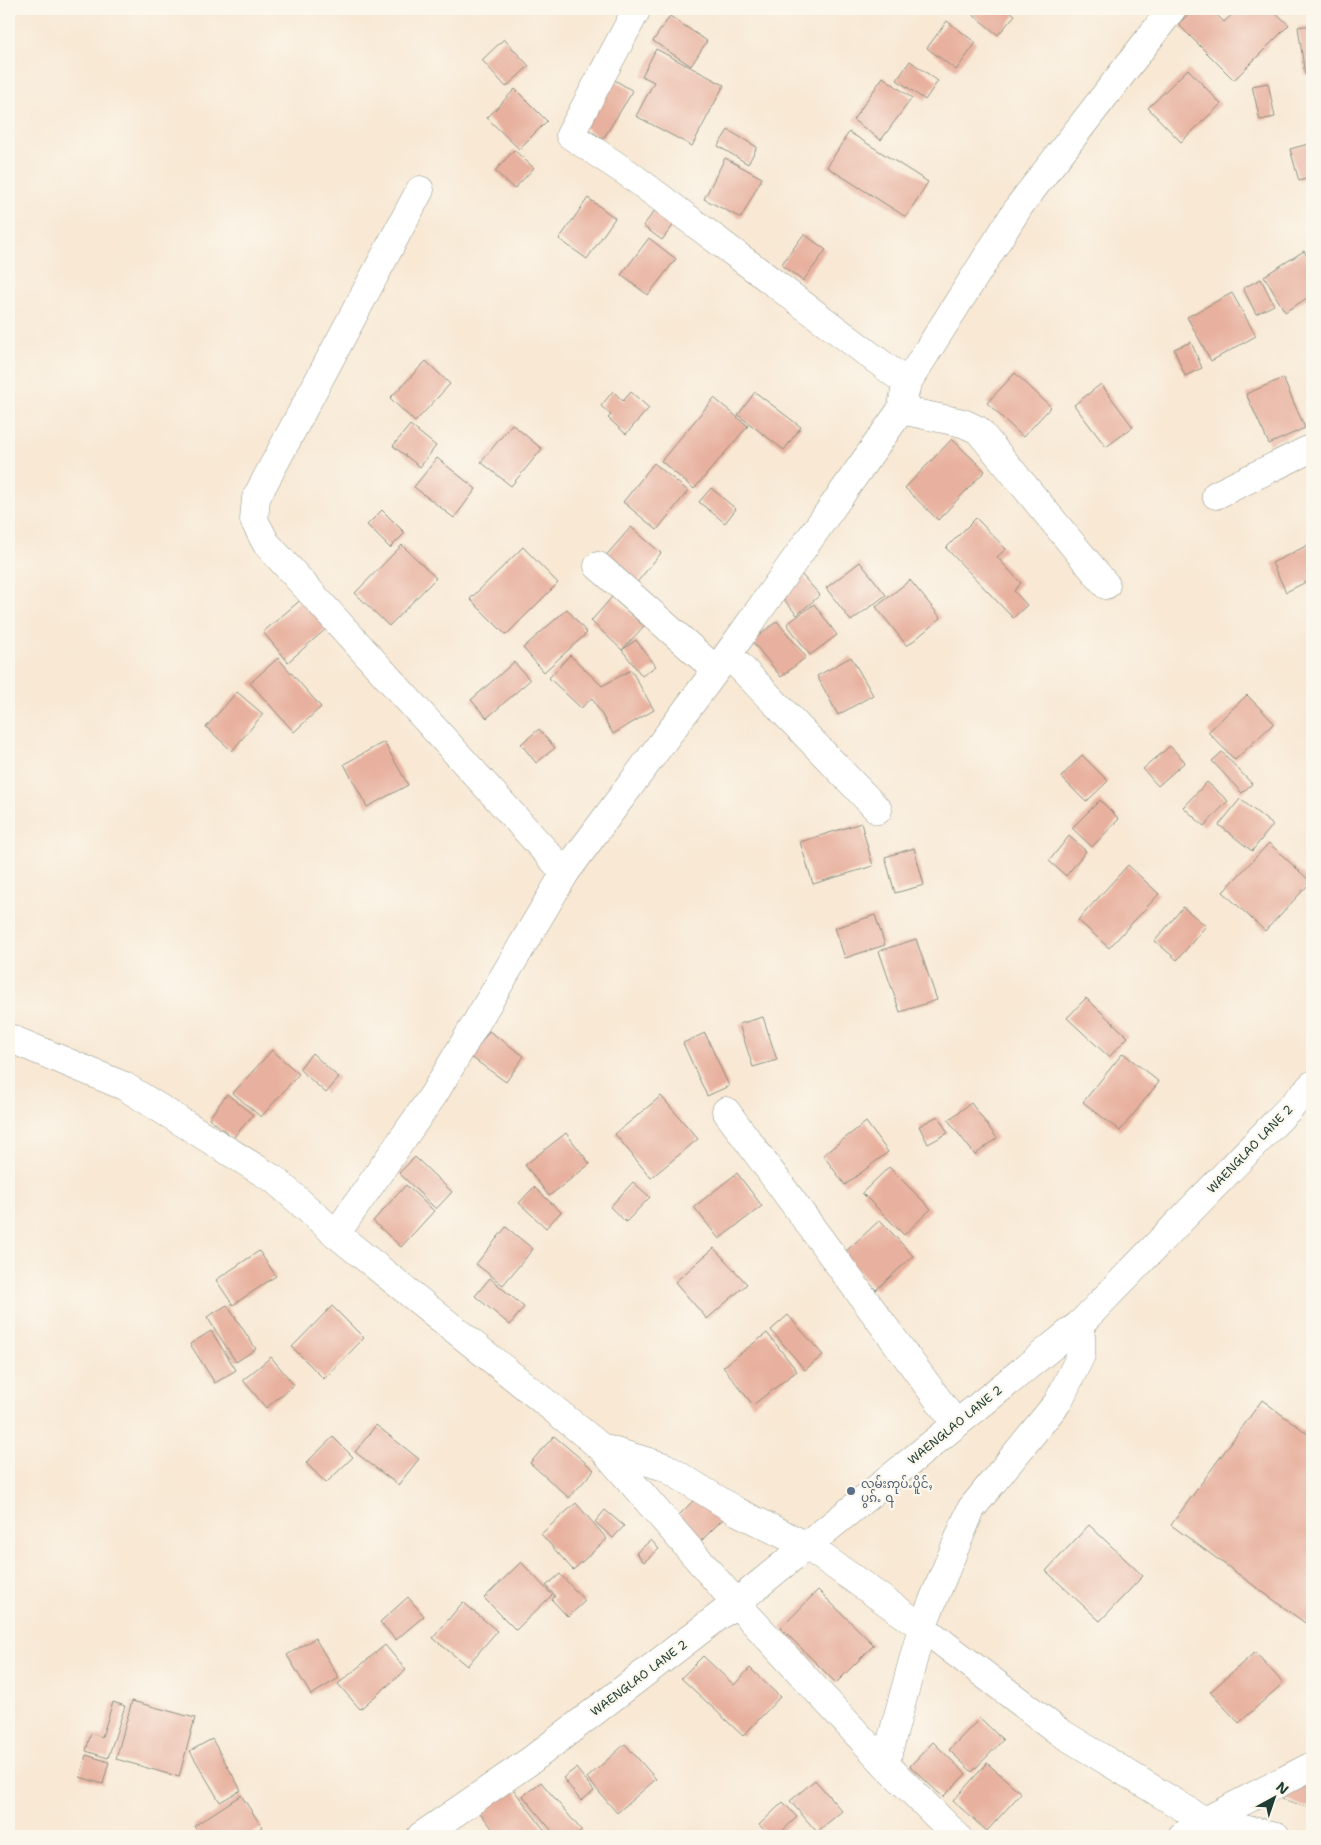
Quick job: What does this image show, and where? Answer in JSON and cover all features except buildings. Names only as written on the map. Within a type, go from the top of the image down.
[{"type":"street","points":[[637,9],[570,135],[629,174],[907,383]]},
{"type":"street","points":[[336,1234],[434,1094],[565,873],[722,662],[901,410],[907,383],[1020,205],[1172,9]]},
{"type":"street","points":[[420,190],[256,498],[254,520],[266,543],[565,873]]},
{"type":"street","points":[[901,410],[964,423],[978,430],[1106,585]]},
{"type":"street","points":[[1216,495],[1312,448]]},
{"type":"street","points":[[598,566],[722,662],[878,810]]},
{"type":"street","points":[[9,1038],[124,1086],[276,1180],[336,1234],[602,1448],[736,1603],[885,1764],[957,1836]]},
{"type":"street","name":"WAENGLAO LANE 2","points":[[421,1836],[530,1761],[736,1603],[1081,1323],[1312,1085]]},
{"type":"street","points":[[726,1111],[956,1424]]},
{"type":"street","points":[[885,1764],[922,1627],[971,1509],[1058,1402],[1081,1355],[1081,1323]]},
{"type":"street","points":[[602,1448],[665,1467],[738,1512],[807,1546],[922,1627],[1058,1731],[1205,1821],[1276,1836]]},
{"type":"street","points":[[1182,1836],[1205,1821],[1312,1766]]},
{"type":"place","name":"လုမ်းဢုပ်ႉပိူင်ႇ ပွၵ်ႉ ႖","points":[[851,1491]]}]
